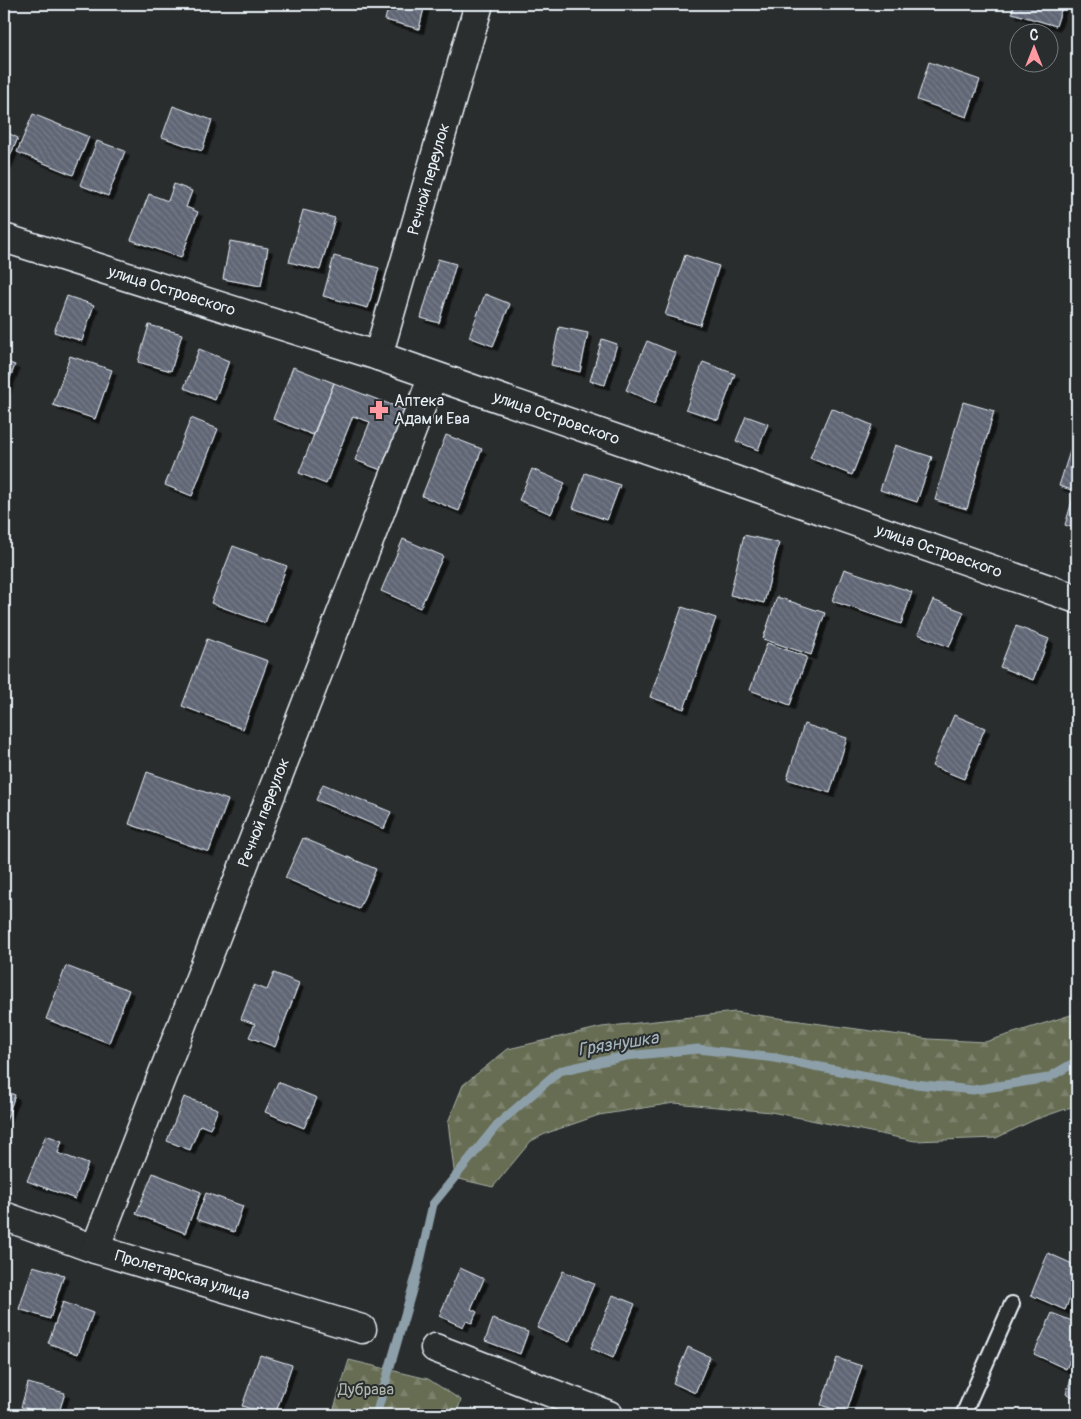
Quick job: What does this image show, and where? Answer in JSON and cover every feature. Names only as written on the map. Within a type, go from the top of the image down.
[{"type":"street","name":"Речной переулок","points":[[378,356],[479,4]]},
{"type":"street","name":"улица Островского","points":[[4,238],[378,356],[1077,599]]},
{"type":"street","name":"Речной переулок","points":[[96,1249],[434,376]]},
{"type":"street","name":"Пролетарская улица","points":[[4,1216],[96,1249],[362,1329]]},
{"type":"street","points":[[435,1348],[609,1415]]},
{"type":"lane","points":[[962,1415],[1012,1304]]},
{"type":"green space","points":[[735,1012],[929,1039],[985,1042],[1077,1013],[1077,1105],[1034,1120],[996,1138],[915,1141],[771,1112],[674,1103],[599,1115],[547,1133],[531,1141],[493,1187],[455,1178],[448,1122],[463,1085],[508,1049],[602,1027]]},
{"type":"green space","name":"Дубрава","points":[[349,1360],[428,1379],[461,1400],[456,1415],[332,1415]]},
{"type":"building","points":[[389,4],[425,4],[419,29],[385,20]]},
{"type":"building","points":[[1014,4],[1063,4],[1057,22],[1042,22],[1012,13]]},
{"type":"building","points":[[929,62],[980,80],[967,117],[917,100]]},
{"type":"building","points":[[173,106],[212,120],[202,151],[162,137]]},
{"type":"building","points":[[33,114],[89,137],[73,175],[17,152]]},
{"type":"building","points":[[4,131],[18,138],[4,170]]},
{"type":"building","points":[[97,141],[125,151],[108,196],[80,185]]},
{"type":"building","points":[[174,184],[192,191],[186,207],[198,212],[181,258],[131,240],[149,194],[168,201]]},
{"type":"building","points":[[303,210],[335,218],[320,270],[289,262]]},
{"type":"building","points":[[230,241],[268,248],[261,286],[223,279]]},
{"type":"building","points":[[685,255],[719,266],[700,325],[665,315]]},
{"type":"building","points":[[334,256],[379,268],[368,308],[323,296]]},
{"type":"building","points":[[438,259],[456,264],[439,323],[421,318]]},
{"type":"building","points":[[485,294],[510,304],[493,346],[469,337]]},
{"type":"building","points":[[67,296],[94,305],[82,341],[54,332]]},
{"type":"building","points":[[149,325],[182,334],[171,371],[138,362]]},
{"type":"building","points":[[559,327],[588,333],[580,372],[551,365]]},
{"type":"building","points":[[602,339],[617,344],[605,385],[590,381]]},
{"type":"building","points":[[647,341],[676,353],[655,403],[626,390]]},
{"type":"building","points":[[199,349],[229,361],[215,400],[184,388]]},
{"type":"building","points":[[70,356],[112,370],[95,419],[53,405]]},
{"type":"building","points":[[4,361],[15,365],[4,394]]},
{"type":"building","points":[[703,362],[735,374],[718,420],[686,409]]},
{"type":"building","points":[[293,367],[334,383],[313,435],[273,419]]},
{"type":"building","points":[[334,383],[405,410],[381,470],[355,460],[370,422],[353,416],[326,484],[299,473]]},
{"type":"building","points":[[963,402],[994,411],[967,509],[935,500]]},
{"type":"building","points":[[831,408],[872,425],[852,475],[810,458]]},
{"type":"building","points":[[746,416],[768,424],[758,450],[736,441]]},
{"type":"building","points":[[191,418],[218,429],[192,496],[165,485]]},
{"type":"building","points":[[1077,429],[1077,529],[1065,525],[1075,491],[1059,486]]},
{"type":"building","points":[[446,435],[482,449],[459,511],[422,496]]},
{"type":"building","points":[[895,445],[932,457],[917,502],[880,490]]},
{"type":"building","points":[[532,469],[565,483],[551,514],[519,500]]},
{"type":"building","points":[[585,473],[620,485],[607,520],[573,508]]},
{"type":"building","points":[[744,535],[779,543],[764,603],[730,595]]},
{"type":"building","points":[[403,539],[443,556],[420,608],[381,591]]},
{"type":"building","points":[[233,546],[287,566],[265,623],[211,603]]},
{"type":"building","points":[[844,569],[912,592],[901,624],[832,601]]},
{"type":"building","points":[[777,597],[825,613],[811,655],[763,639]]},
{"type":"building","points":[[933,600],[964,612],[949,647],[918,634]]},
{"type":"building","points":[[682,607],[716,618],[684,709],[650,697]]},
{"type":"building","points":[[1016,626],[1049,639],[1033,680],[1000,667]]},
{"type":"building","points":[[207,639],[268,661],[243,729],[182,706]]},
{"type":"building","points":[[767,643],[807,657],[790,705],[750,690]]},
{"type":"building","points":[[954,715],[985,728],[964,779],[932,766]]},
{"type":"building","points":[[804,724],[847,738],[830,793],[787,779]]},
{"type":"building","points":[[147,772],[228,800],[209,852],[129,824]]},
{"type":"building","points":[[323,784],[391,812],[384,829],[316,800]]},
{"type":"building","points":[[303,838],[376,869],[359,909],[285,878]]},
{"type":"building","points":[[66,966],[129,990],[109,1043],[46,1019]]},
{"type":"building","points":[[274,973],[299,983],[275,1047],[249,1037],[255,1024],[241,1019],[254,985],[267,990]]},
{"type":"building","points":[[278,1082],[317,1098],[304,1128],[265,1112]]},
{"type":"building","points":[[4,1091],[15,1095],[4,1127]]},
{"type":"building","points":[[184,1097],[218,1109],[210,1129],[200,1125],[190,1150],[167,1141]]},
{"type":"building","points":[[46,1135],[62,1141],[58,1153],[88,1164],[75,1199],[27,1181]]},
{"type":"building","points":[[153,1173],[201,1192],[185,1233],[136,1214]]},
{"type":"building","points":[[206,1193],[243,1206],[234,1232],[196,1219]]},
{"type":"building","points":[[1048,1253],[1077,1266],[1077,1281],[1065,1310],[1031,1295]]},
{"type":"building","points":[[33,1266],[64,1275],[50,1319],[19,1309]]},
{"type":"building","points":[[460,1268],[484,1279],[471,1309],[477,1312],[472,1323],[466,1321],[463,1327],[439,1316]]},
{"type":"building","points":[[563,1271],[594,1284],[569,1342],[537,1328]]},
{"type":"building","points":[[613,1295],[635,1304],[613,1358],[591,1348]]},
{"type":"building","points":[[63,1302],[93,1313],[78,1354],[48,1343]]},
{"type":"building","points":[[1052,1313],[1077,1323],[1077,1344],[1066,1369],[1034,1354]]},
{"type":"building","points":[[493,1319],[528,1332],[520,1354],[485,1341]]},
{"type":"building","points":[[688,1347],[710,1357],[695,1393],[673,1383]]},
{"type":"building","points":[[260,1355],[292,1365],[275,1415],[269,1415],[242,1406]]},
{"type":"building","points":[[837,1358],[862,1366],[846,1414],[821,1405]]},
{"type":"building","points":[[1077,1361],[1077,1398],[1066,1394]]},
{"type":"building","points":[[28,1383],[65,1393],[58,1415],[50,1415],[21,1407]]},
{"type":"waterway","name":"Грязнушка","points":[[376,1415],[419,1266],[433,1204],[497,1125],[559,1071],[626,1056],[698,1049],[775,1058],[896,1082],[973,1090],[1048,1078],[1077,1061]]},
{"type":"place","name":"Аптека Адам и Ева","points":[[379,410]]}]
